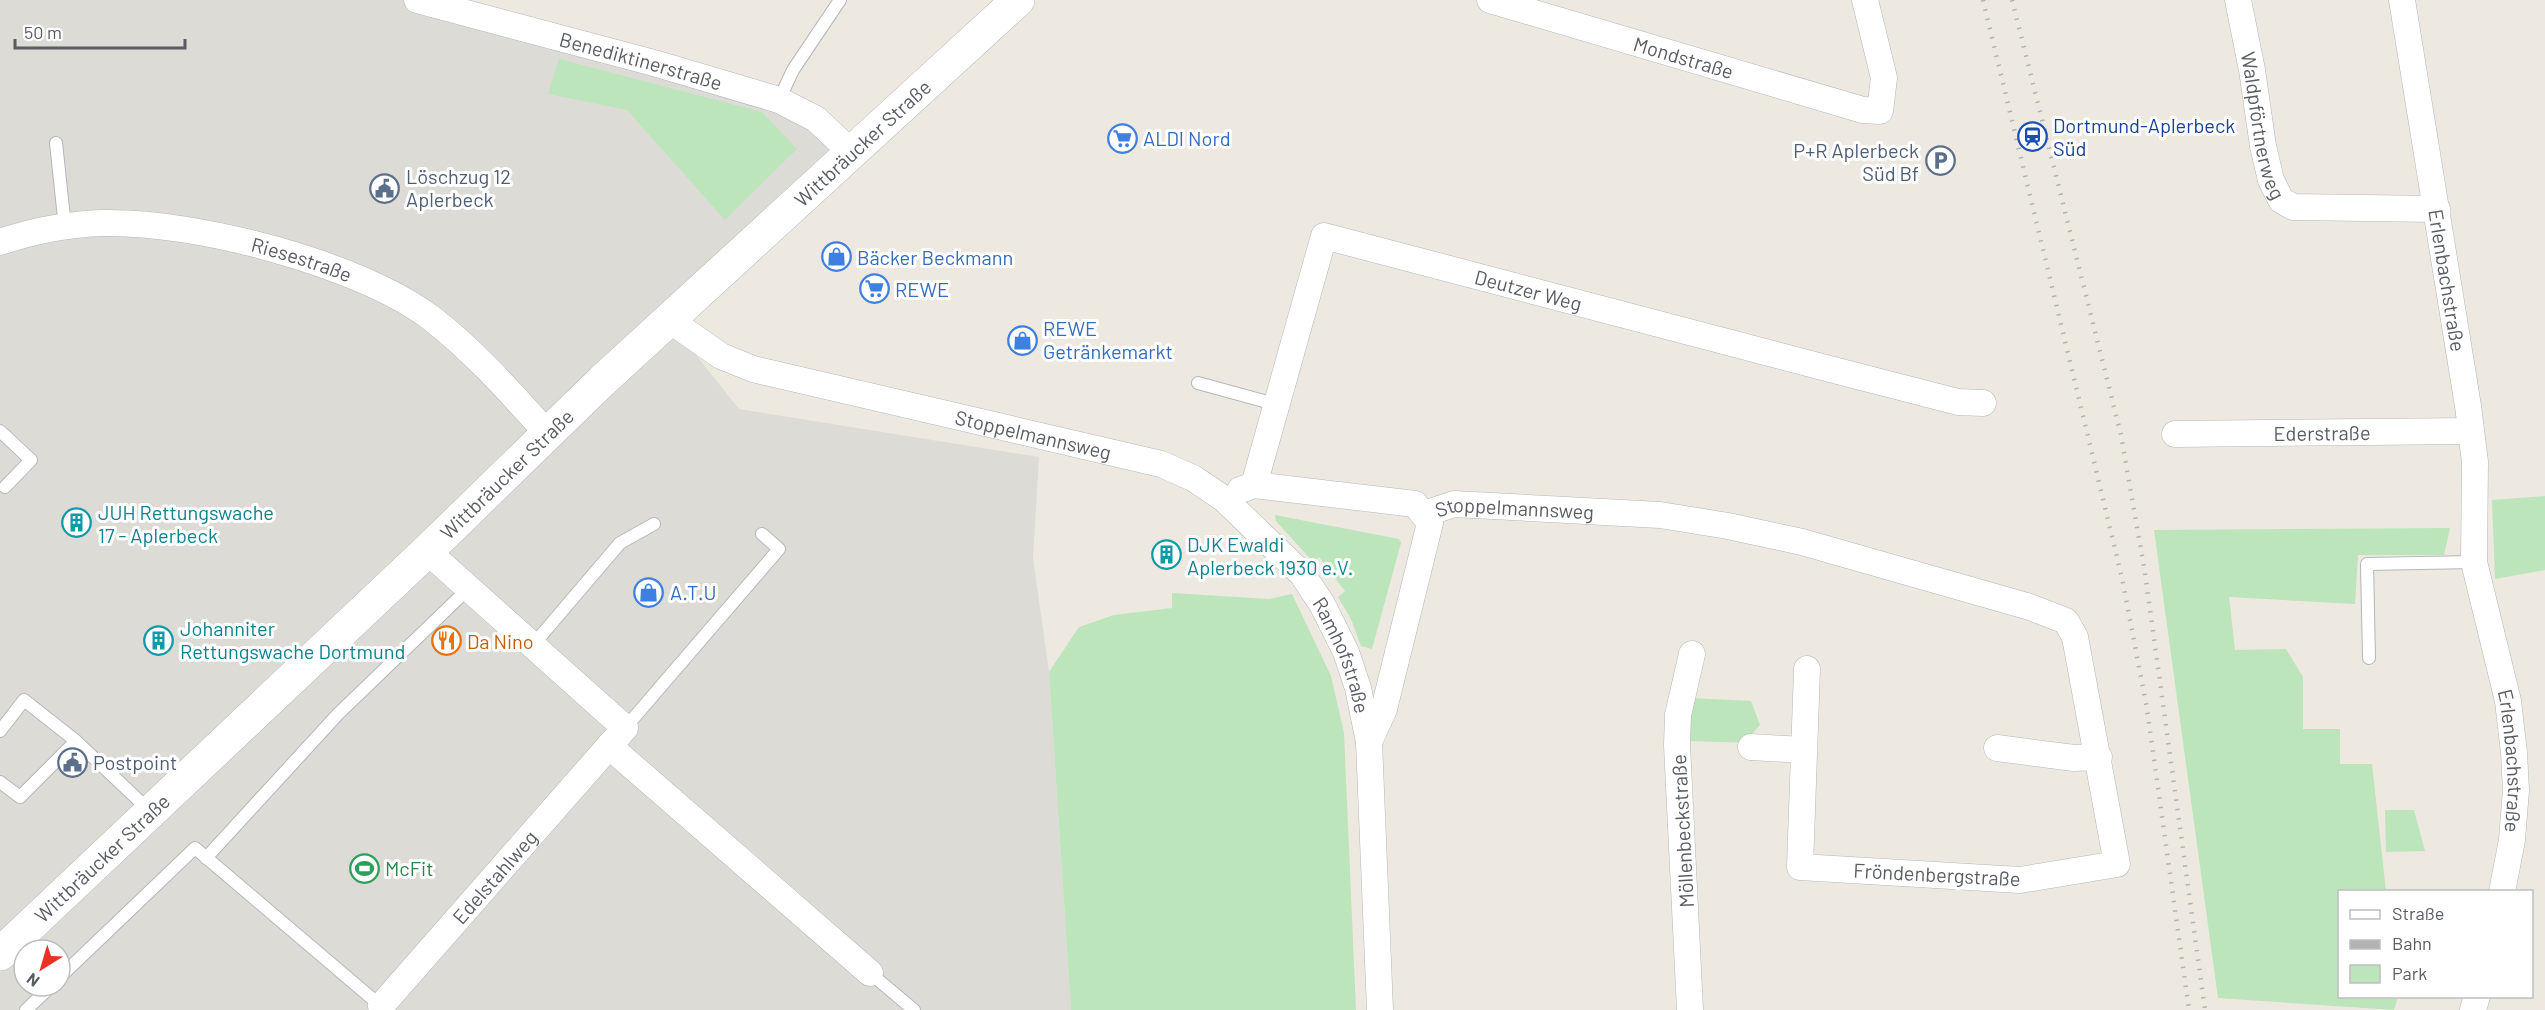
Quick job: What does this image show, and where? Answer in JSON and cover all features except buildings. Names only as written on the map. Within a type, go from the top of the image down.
[{"type":"main road","name":"Wittbräucker Straße","points":[[0,954],[427,551],[547,433],[1018,0]]},
{"type":"street","name":"Benediktinerstraße","points":[[417,0],[472,7],[779,100],[816,119],[851,152]]},
{"type":"street","name":"Mondstraße","points":[[1490,0],[1863,110],[1880,111],[1884,78],[1864,0]]},
{"type":"street","name":"Waldpförtnerweg","points":[[2238,0],[2252,70],[2263,146],[2271,180],[2281,200],[2293,207],[2437,209]]},
{"type":"street","name":"Erlenbachstraße","points":[[2402,0],[2437,209],[2475,462],[2474,562],[2508,701],[2514,753],[2516,790],[2512,840],[2502,890]]},
{"type":"street","name":"Riesestraße","points":[[0,242],[65,226],[103,223],[192,231],[302,258],[380,287],[430,318],[481,362],[547,433]]},
{"type":"street","name":"Deutzer Weg","points":[[1254,485],[1324,236],[1958,402],[1983,403]]},
{"type":"street","name":"Stoppelmannsweg","points":[[668,320],[712,351],[753,369],[1161,464],[1193,478],[1224,499]]},
{"type":"street","name":"Ederstraße","points":[[2175,434],[2470,431]]},
{"type":"street","name":"Stoppelmannsweg","points":[[1254,485],[1415,504],[1424,514],[1454,504],[1660,515],[1802,542],[2030,607],[2066,621]]},
{"type":"street","points":[[1224,499],[1254,485]]},
{"type":"street","name":"Ramhofstraße","points":[[1224,499],[1302,574],[1322,604],[1346,652],[1358,688],[1369,742],[1380,1010]]},
{"type":"street","name":"Ramhofstraße","points":[[1369,742],[1384,710],[1430,523],[1424,514]]},
{"type":"street","points":[[427,551],[533,645],[617,737],[870,973]]},
{"type":"street","name":"Fröndenbergstraße","points":[[1807,669],[1802,750],[1800,867],[2020,880],[2117,864],[2075,637],[2066,621]]},
{"type":"street","name":"Möllenbeckstraße","points":[[1690,1010],[1677,745],[1678,715],[1692,654]]},
{"type":"street","name":"Edelstahlweg","points":[[381,1009],[617,737]]},
{"type":"street","points":[[1751,747],[1802,750]]},
{"type":"street","points":[[1996,748],[2074,758],[2099,757]]},
{"type":"lane","points":[[779,100],[793,70],[840,0]]},
{"type":"lane","points":[[56,143],[65,226]]},
{"type":"lane","points":[[1198,383],[1275,404]]},
{"type":"lane","points":[[0,431],[32,460],[5,487]]},
{"type":"lane","points":[[533,645],[620,543],[654,524]]},
{"type":"lane","name":"Edelstahlweg","points":[[617,737],[779,549],[762,534]]},
{"type":"lane","points":[[2369,658],[2367,564],[2474,562]]},
{"type":"lane","points":[[206,858],[338,714],[469,588]]},
{"type":"lane","points":[[0,731],[24,700],[76,741],[152,812]]},
{"type":"lane","points":[[0,782],[20,797],[76,741]]},
{"type":"lane","points":[[72,966],[195,848],[381,1009]]},
{"type":"lane","points":[[870,973],[914,1010]]},
{"type":"lane","points":[[26,1010],[38,998]]},
{"type":"shaded area","points":[[0,0],[417,0],[779,100],[851,152],[668,320],[739,409],[1039,457],[1033,558],[1049,672],[1071,1010],[0,1010]]},
{"type":"green space","points":[[559,59],[762,112],[797,149],[725,220],[627,110],[548,94]]},
{"type":"green space","points":[[2545,496],[2545,570],[2495,579],[2492,500]]},
{"type":"green space","points":[[1275,515],[1399,539],[1401,543],[1372,649],[1361,646],[1351,619],[1338,597],[1345,591],[1319,557],[1313,562],[1276,521]]},
{"type":"green space","points":[[2450,528],[2444,555],[2358,555],[2355,604],[2229,597],[2235,650],[2286,649],[2303,677],[2303,729],[2340,729],[2340,764],[2372,764],[2386,890],[2338,890],[2338,998],[2398,998],[2394,1010],[2218,998],[2154,530]]},
{"type":"green space","points":[[1172,593],[1269,599],[1292,594],[1331,676],[1344,733],[1356,1010],[1071,1010],[1049,672],[1079,627],[1114,615],[1172,608]]},
{"type":"green space","points":[[1691,698],[1751,701],[1760,725],[1752,734],[1751,743],[1687,741]]},
{"type":"green space","points":[[2385,810],[2414,810],[2425,851],[2386,852]]},
{"type":"railway","points":[[1983,0],[2122,578],[2147,709],[2189,1010]]},
{"type":"railway","points":[[2012,0],[2121,435],[2145,573],[2205,1010]]},
{"type":"place","name":"Dortmund-Aplerbeck Süd","points":[[2032,137]]},
{"type":"place","name":"ALDI Nord","points":[[1122,138]]},
{"type":"place","name":"P+R Aplerbeck Süd Bf","points":[[1940,161]]},
{"type":"place","name":"Löschzug 12 Aplerbeck","points":[[385,188]]},
{"type":"place","name":"Bäcker Beckmann","points":[[836,257]]},
{"type":"place","name":"REWE","points":[[874,289]]},
{"type":"place","name":"REWE Getränkemarkt","points":[[1022,340]]},
{"type":"place","name":"JUH Rettungswache 17 - Aplerbeck","points":[[77,523]]},
{"type":"place","name":"DJK Ewaldi Aplerbeck 1930 e.V.","points":[[1166,555]]},
{"type":"place","name":"A.T.U","points":[[649,592]]},
{"type":"place","name":"Johanniter Rettungswache Dortmund","points":[[159,640]]},
{"type":"place","name":"Da Nino","points":[[446,641]]},
{"type":"place","name":"Postpoint","points":[[72,762]]},
{"type":"place","name":"McFit","points":[[364,868]]}]
